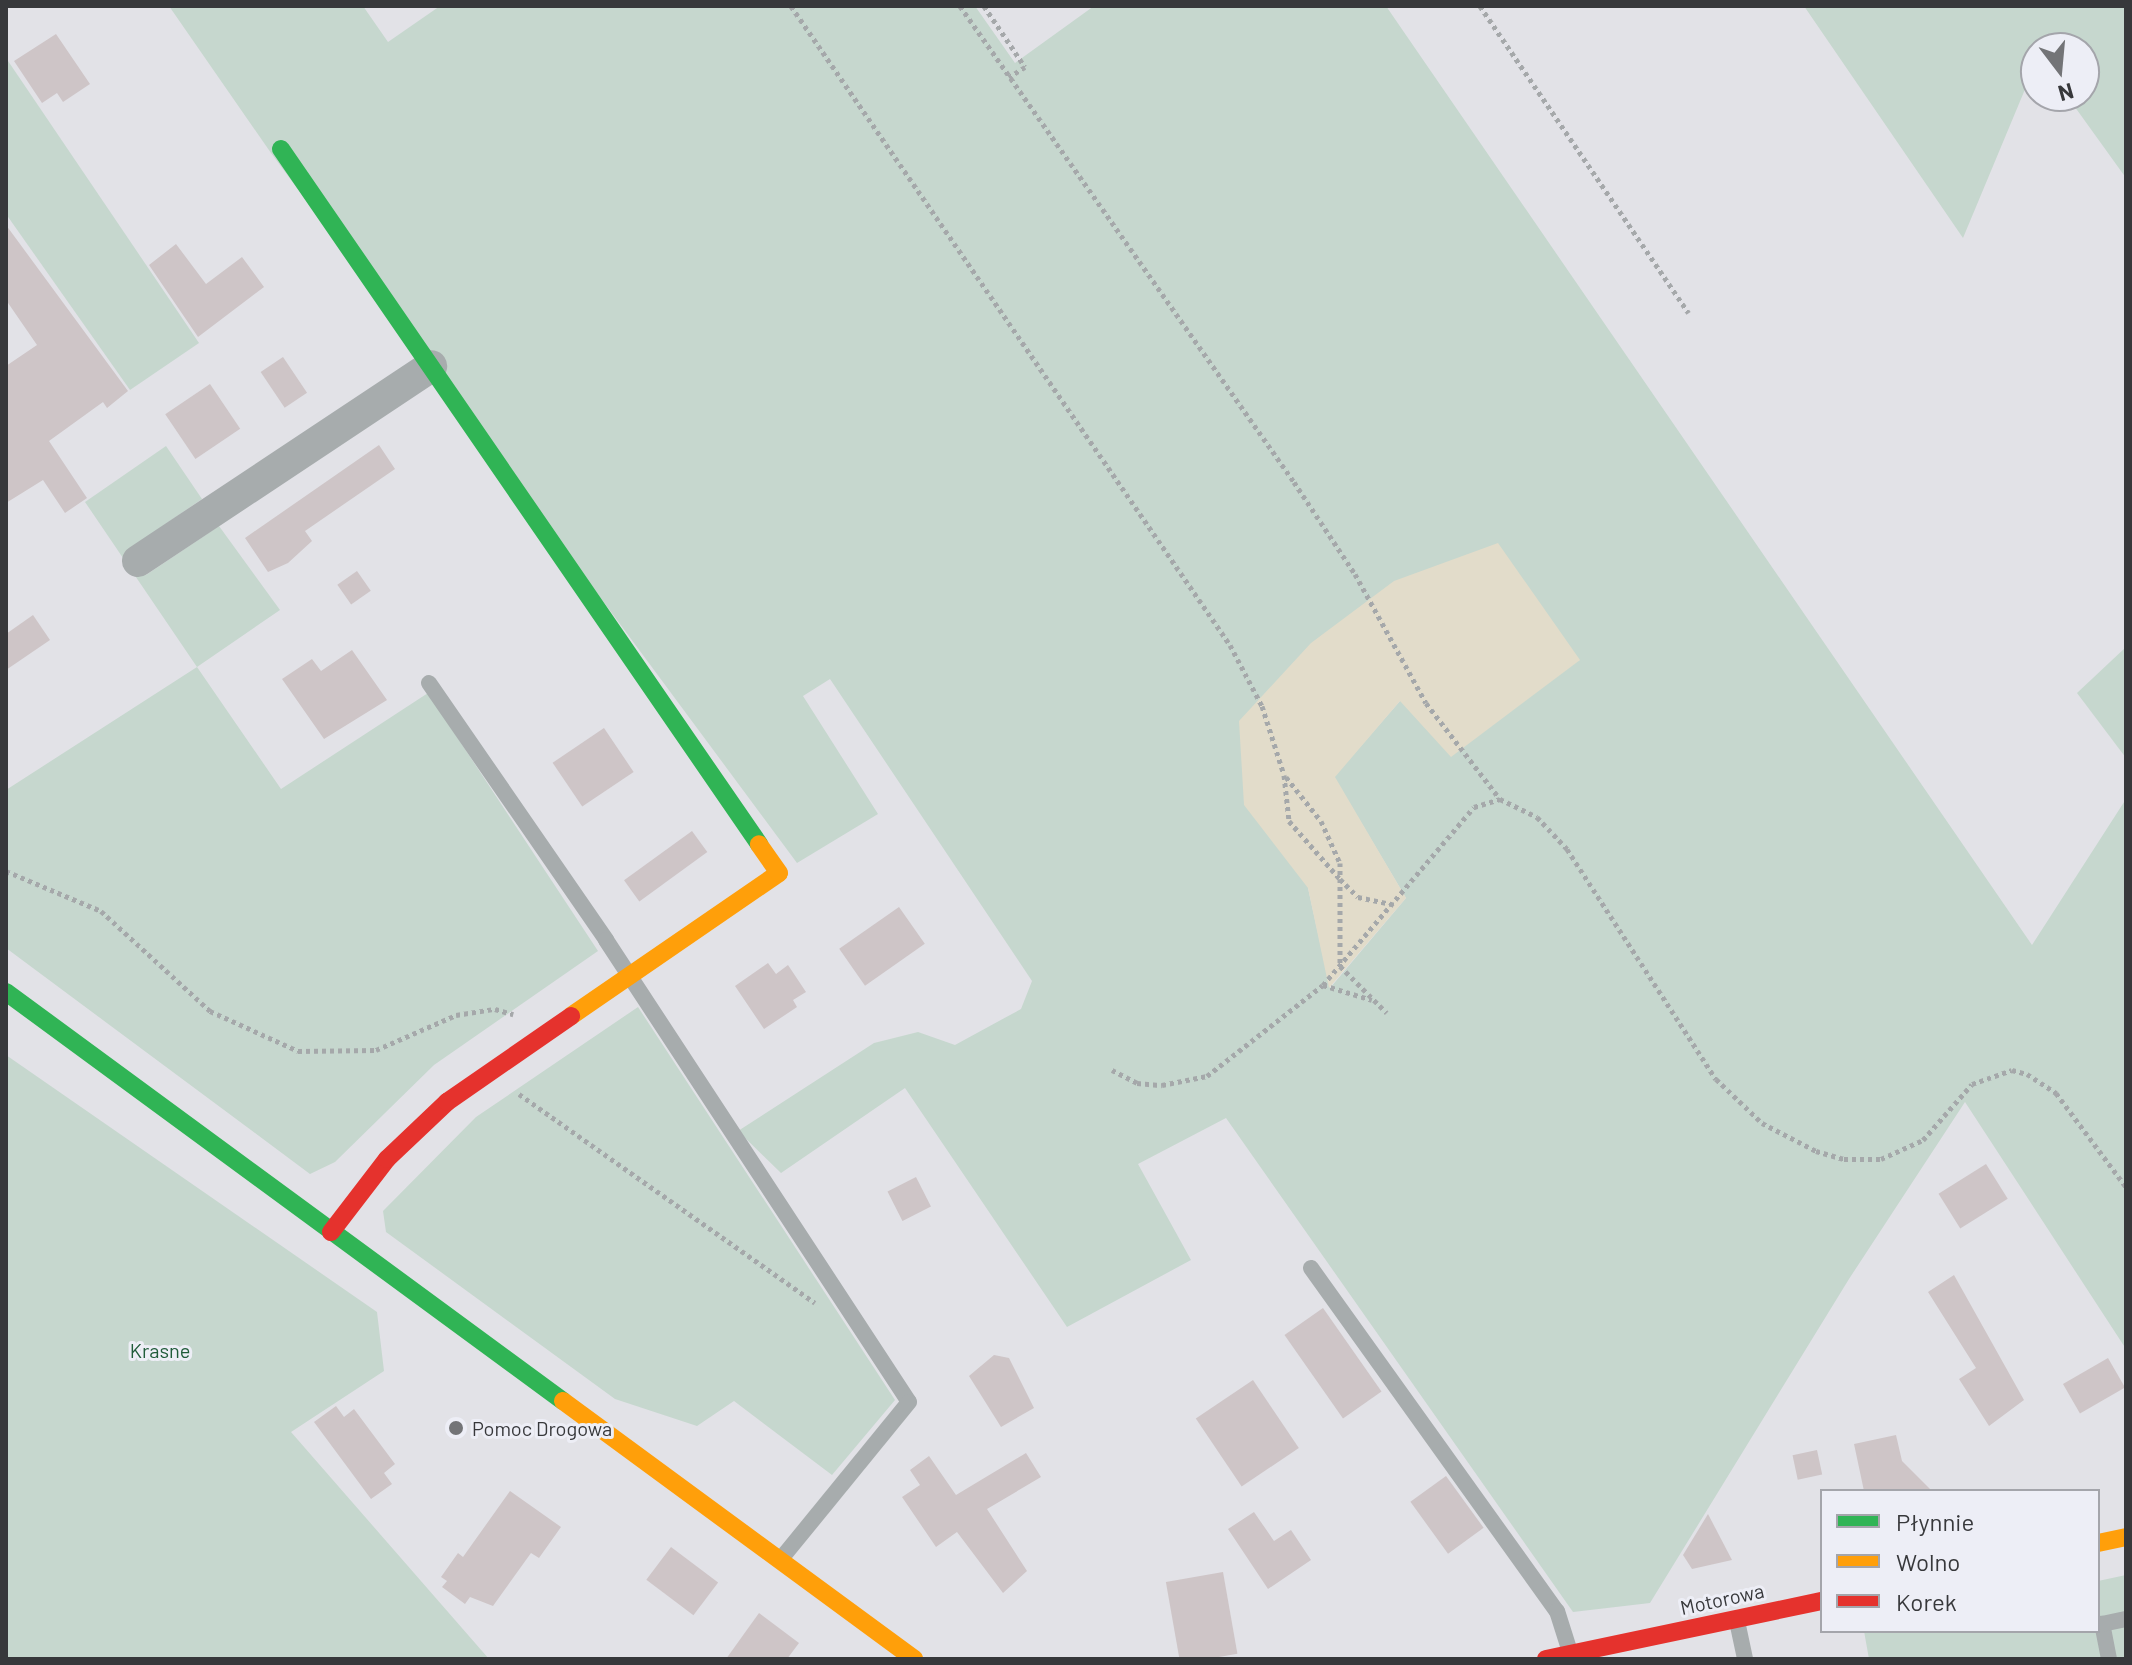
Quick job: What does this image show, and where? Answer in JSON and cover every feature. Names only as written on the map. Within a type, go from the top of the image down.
[{"type":"street","points":[[281,149],[779,873],[541,1036],[426,1120],[387,1159],[331,1232]]},
{"type":"street","points":[[138,561],[431,366]]},
{"type":"street","points":[[6,992],[914,1659]]},
{"type":"street","points":[[2100,1543],[2126,1537]]},
{"type":"street","name":"Motorowa","points":[[1546,1659],[1623,1648],[1820,1601]]},
{"type":"lane","points":[[429,683],[630,975],[909,1402],[780,1560]]},
{"type":"lane","points":[[1311,1268],[1557,1611],[1571,1654]]},
{"type":"lane","points":[[1737,1619],[1745,1659]]},
{"type":"lane","points":[[2109,1659],[2102,1624],[2126,1619]]},
{"type":"path","points":[[791,6],[1230,645],[1262,706],[1284,775],[1289,821],[1358,897],[1396,905]]},
{"type":"path","points":[[960,6],[1294,482],[1355,574],[1426,703],[1500,799],[1537,817],[1567,849],[1716,1079],[1762,1123],[1816,1151],[1844,1159],[1881,1159],[1923,1140],[1972,1084],[2012,1070],[2027,1074],[2056,1093],[2126,1187]]},
{"type":"path","points":[[984,6],[1025,67],[1009,77]]},
{"type":"path","points":[[1480,6],[1689,313]]},
{"type":"path","points":[[1284,775],[1321,821],[1340,863],[1340,966],[1387,1013]]},
{"type":"path","points":[[1112,1070],[1137,1083],[1162,1085],[1207,1076],[1323,985],[1396,905],[1474,807],[1500,799]]},
{"type":"path","points":[[6,871],[101,911],[210,1011],[298,1051],[376,1050],[456,1015],[495,1009],[526,1018],[541,1036]]},
{"type":"path","points":[[1323,985],[1374,1001]]},
{"type":"path","points":[[512,1089],[821,1308]]},
{"type":"green space","points":[[169,6],[363,6],[388,42],[440,6],[975,6],[1015,63],[1094,6],[1386,6],[2032,945],[2126,799],[2126,1349],[1965,1102],[1849,1279],[1650,1603],[1573,1612],[1226,1118],[1138,1164],[1191,1260],[1067,1327],[905,1088],[781,1173],[738,1131],[874,1043],[918,1032],[955,1045],[1021,1009],[1032,981],[830,679],[803,696],[878,814],[797,863],[271,153]],"holes":[[[1311,643],[1580,660],[1400,701],[1334,777],[1406,898],[1330,988],[1308,888]]]},
{"type":"green space","points":[[1804,6],[2126,6],[2126,178],[2079,112],[2100,112],[2100,32],[2020,32],[2020,101],[1963,238]]},
{"type":"green space","points":[[6,58],[199,343],[130,390],[6,214]]},
{"type":"green space","points":[[166,446],[202,499],[129,549],[146,575],[219,526],[280,610],[197,667],[85,502]]},
{"type":"green space","points":[[2126,647],[2126,758],[2077,693]]},
{"type":"green space","points":[[197,667],[281,789],[428,693],[598,951],[434,1065],[335,1162],[310,1174],[6,948],[6,790]]},
{"type":"green space","points":[[638,1007],[895,1400],[832,1475],[734,1401],[697,1426],[615,1399],[386,1232],[383,1211],[476,1117]]},
{"type":"green space","name":"Krasne","points":[[6,1055],[377,1312],[384,1371],[291,1432],[489,1659],[6,1659]]},
{"type":"green space","points":[[2126,1575],[2126,1659],[1869,1659],[1864,1633],[2100,1633],[2100,1581]]},
{"type":"sand","points":[[1498,543],[1580,660],[1451,757],[1400,701],[1335,777],[1406,898],[1329,988],[1308,888],[1244,805],[1239,721],[1311,643],[1394,581]]},
{"type":"building","points":[[56,34],[90,84],[63,102],[57,93],[42,103],[14,61]]},
{"type":"building","points":[[6,225],[128,391],[107,408],[103,402],[49,441],[87,498],[65,513],[43,480],[6,503],[6,366],[37,345],[6,300]]},
{"type":"building","points":[[176,244],[206,284],[242,257],[264,287],[198,337],[149,265]]},
{"type":"building","points":[[283,357],[307,393],[285,408],[261,372]]},
{"type":"building","points":[[210,384],[240,429],[195,459],[165,414]]},
{"type":"building","points":[[379,445],[395,469],[305,531],[312,541],[288,563],[268,572],[245,538]]},
{"type":"building","points":[[357,571],[371,591],[351,604],[337,585]]},
{"type":"building","points":[[33,615],[50,640],[6,670],[6,634]]},
{"type":"building","points":[[352,650],[387,700],[324,739],[282,679],[312,659],[321,671]]},
{"type":"building","points":[[604,728],[634,772],[582,807],[553,763]]},
{"type":"building","points":[[692,831],[707,852],[639,901],[624,880]]},
{"type":"building","points":[[899,907],[925,944],[865,986],[839,949]]},
{"type":"building","points":[[768,963],[776,974],[788,965],[806,992],[793,1000],[797,1007],[764,1029],[735,986]]},
{"type":"building","points":[[1986,1164],[2008,1199],[1960,1228],[1939,1194]]},
{"type":"building","points":[[916,1177],[931,1206],[902,1221],[887,1192]]},
{"type":"building","points":[[1954,1275],[2024,1400],[1989,1426],[1959,1379],[1976,1368],[1928,1292]]},
{"type":"building","points":[[1323,1308],[1382,1392],[1343,1419],[1284,1335]]},
{"type":"building","points":[[994,1355],[1009,1358],[1034,1408],[1001,1427],[969,1376]]},
{"type":"building","points":[[2108,1358],[2125,1387],[2080,1413],[2063,1384]]},
{"type":"building","points":[[1253,1380],[1299,1448],[1242,1487],[1196,1419]]},
{"type":"building","points":[[336,1406],[344,1417],[354,1409],[395,1464],[384,1473],[392,1484],[371,1499],[314,1422]]},
{"type":"building","points":[[1896,1435],[1902,1461],[1930,1489],[1864,1489],[1854,1444]]},
{"type":"building","points":[[1817,1450],[1822,1474],[1798,1480],[1793,1455]]},
{"type":"building","points":[[1026,1453],[1041,1477],[987,1509],[1027,1571],[1003,1593],[957,1532],[936,1547],[902,1497],[920,1485],[910,1470],[929,1456],[956,1495]]},
{"type":"building","points":[[1446,1476],[1484,1528],[1448,1554],[1410,1502]]},
{"type":"building","points":[[510,1491],[561,1527],[539,1558],[531,1553],[493,1606],[470,1597],[465,1604],[442,1587],[447,1581],[441,1577],[458,1553],[463,1557]]},
{"type":"building","points":[[1254,1512],[1274,1541],[1291,1530],[1311,1560],[1268,1589],[1228,1529]]},
{"type":"building","points":[[1708,1514],[1732,1560],[1692,1569],[1683,1555]]},
{"type":"building","points":[[671,1547],[718,1583],[693,1615],[646,1580]]},
{"type":"building","points":[[1223,1572],[1237,1654],[1208,1659],[1179,1659],[1166,1582]]},
{"type":"building","points":[[759,1613],[799,1643],[787,1659],[726,1659]]},
{"type":"traffic: fast","points":[[281,149],[759,844]]},
{"type":"traffic: fast","points":[[6,992],[563,1401]]},
{"type":"traffic: slow","points":[[571,1016],[779,873],[759,844]]},
{"type":"traffic: slow","points":[[563,1401],[914,1659]]},
{"type":"traffic: slow","points":[[2100,1543],[2126,1537]]},
{"type":"traffic: jam","points":[[331,1232],[387,1159],[447,1102],[571,1016]]},
{"type":"traffic: jam","points":[[1546,1659],[1820,1601]]},
{"type":"place","name":"Pomoc Drogowa","points":[[456,1428]]}]
